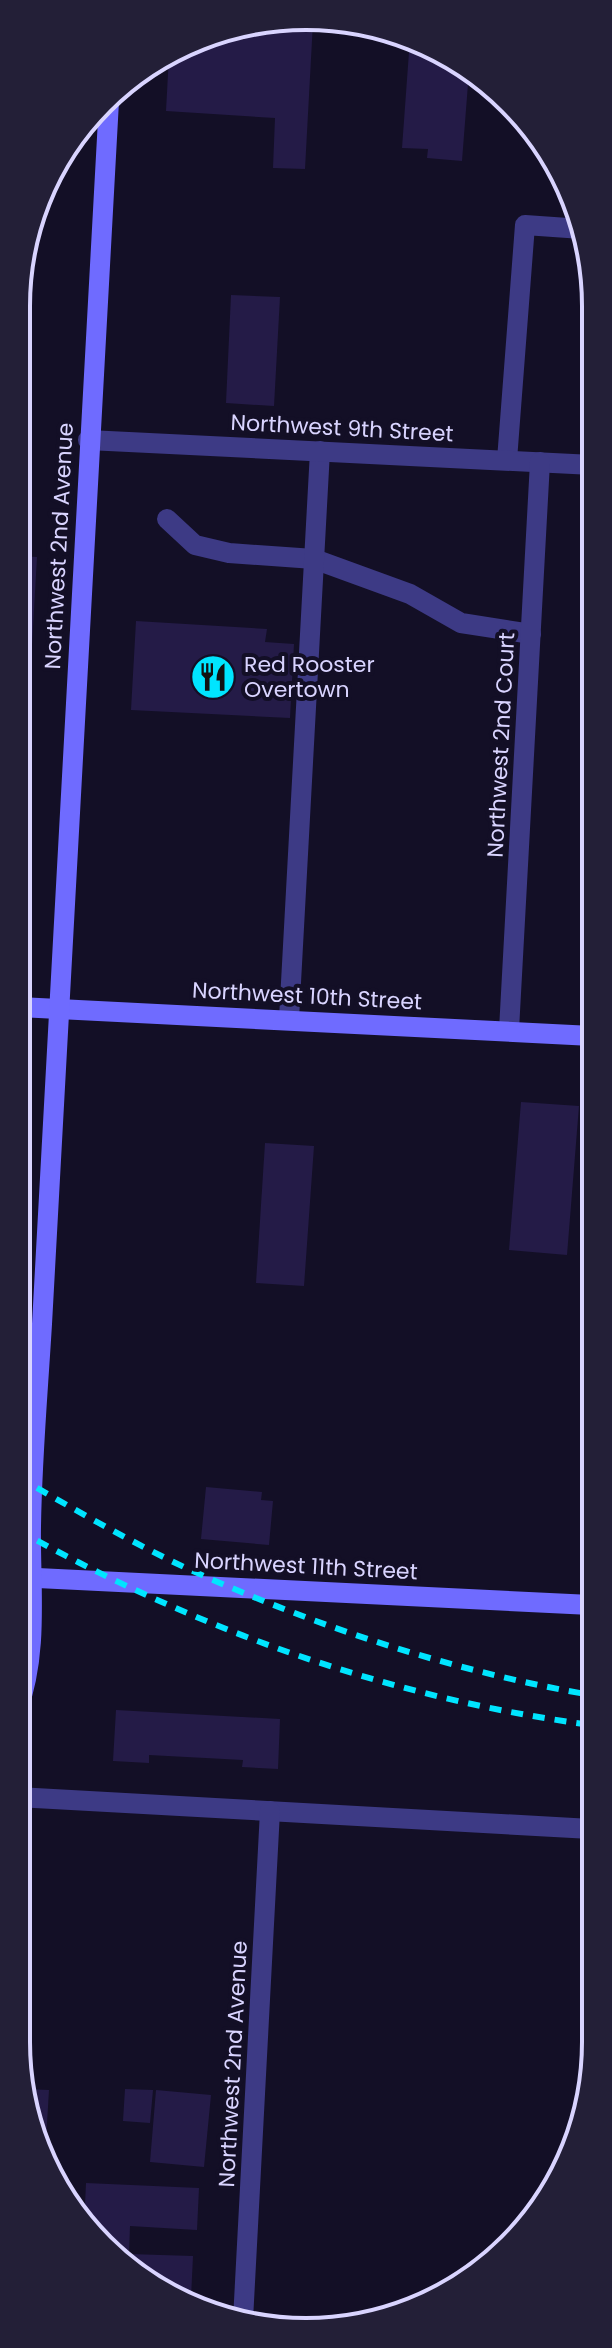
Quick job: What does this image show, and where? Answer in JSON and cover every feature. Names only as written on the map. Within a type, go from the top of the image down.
[{"type":"street","name":"Northwest 2nd Avenue","points":[[30,1534],[108,114]]},
{"type":"street","points":[[507,460],[525,225],[570,228]]},
{"type":"street","name":"Northwest 9th Street","points":[[88,440],[582,464]]},
{"type":"street","points":[[289,1019],[320,451]]},
{"type":"street","name":"Northwest 2nd Court","points":[[509,1030],[540,462]]},
{"type":"street","points":[[167,519],[195,545],[229,553],[314,559],[410,594],[461,623],[531,634]]},
{"type":"street","name":"Northwest 10th Street","points":[[30,1008],[582,1035]]},
{"type":"street","name":"Northwest 11th Street","points":[[30,1577],[582,1605]]},
{"type":"street","points":[[30,1798],[582,1828]]},
{"type":"street","name":"Northwest 2nd Avenue","points":[[244,2311],[270,1811]]},
{"type":"building","points":[[313,31],[305,169],[273,168],[275,118],[166,111],[168,68],[200,51],[234,39],[244,40],[244,37],[270,32]]},
{"type":"building","points":[[409,52],[413,52],[468,84],[462,161],[427,158],[428,149],[402,148]]},
{"type":"building","points":[[231,295],[280,297],[274,406],[226,403]]},
{"type":"building","points":[[30,557],[37,557],[30,680]]},
{"type":"building","name":"Red Rooster Overtown","points":[[136,621],[267,629],[265,642],[294,644],[290,718],[131,710]]},
{"type":"building","points":[[521,1102],[579,1106],[567,1255],[509,1250]]},
{"type":"building","points":[[265,1143],[314,1146],[304,1286],[256,1283]]},
{"type":"building","points":[[206,1487],[262,1492],[261,1500],[273,1501],[269,1545],[201,1539]]},
{"type":"building","points":[[116,1710],[280,1719],[278,1769],[242,1767],[243,1760],[149,1755],[149,1763],[113,1761]]},
{"type":"building","points":[[34,2089],[49,2090],[46,2134]]},
{"type":"building","points":[[125,2089],[153,2090],[150,2123],[123,2121]]},
{"type":"building","points":[[156,2090],[211,2095],[204,2167],[150,2162]]},
{"type":"building","points":[[86,2183],[199,2188],[197,2230],[130,2226],[129,2253],[85,2207]]},
{"type":"building","points":[[130,2254],[193,2256],[191,2293],[168,2281]]},
{"type":"railway","points":[[30,1484],[163,1557],[283,1609],[435,1660],[582,1693]]},
{"type":"railway","points":[[30,1536],[154,1598],[295,1654],[441,1697],[582,1724]]},
{"type":"place","name":"Red Rooster Overtown","points":[[213,677]]}]
